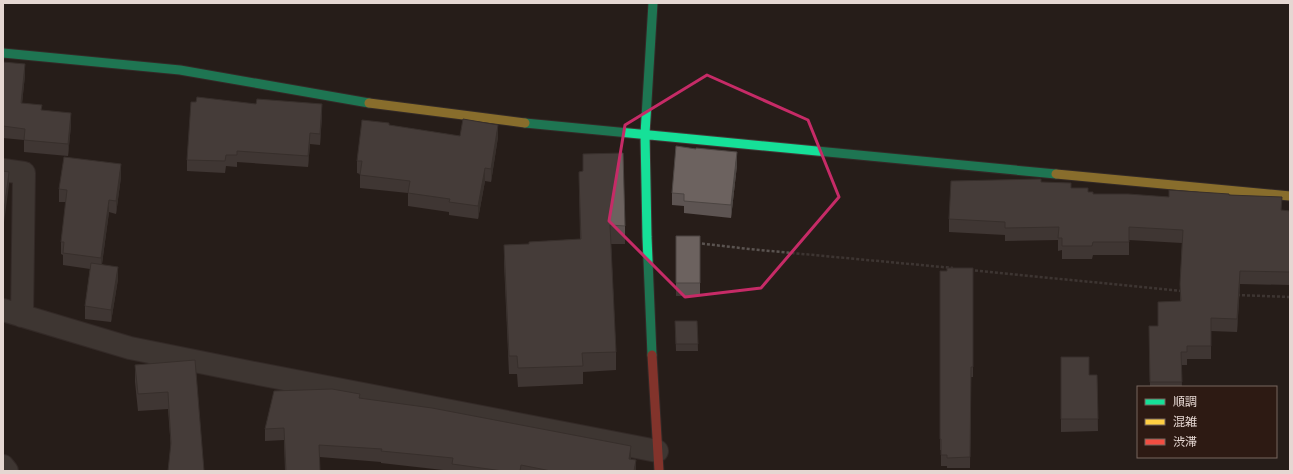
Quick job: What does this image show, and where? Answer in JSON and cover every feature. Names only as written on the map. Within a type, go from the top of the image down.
[{"type":"street","points":[[3,170],[24,173],[13,313],[137,350],[249,372],[658,461],[647,237],[645,134],[653,3]]},
{"type":"street","points":[[3,53],[180,70],[386,106],[516,122],[1290,196]]},
{"type":"street","points":[[3,466],[7,471]]},
{"type":"path","points":[[694,242],[749,249],[957,268]]},
{"type":"path","points":[[965,269],[1189,292]]},
{"type":"path","points":[[1235,295],[1290,297]]},
{"type":"highlighted area","points":[[707,75],[808,120],[839,197],[761,288],[685,297],[609,221],[625,125]]},
{"type":"building","points":[[3,62],[25,64],[21,103],[42,105],[41,110],[71,113],[68,144],[24,140],[25,129],[3,126]]},
{"type":"building","points":[[197,97],[256,104],[257,99],[322,104],[320,134],[310,133],[308,156],[237,151],[237,155],[226,155],[225,161],[187,160],[191,102],[196,102]]},
{"type":"building","points":[[463,119],[498,125],[491,169],[485,168],[478,206],[449,202],[450,199],[408,193],[410,181],[360,175],[362,161],[357,161],[362,120],[389,123],[389,125],[460,136]]},
{"type":"building","points":[[676,146],[737,152],[731,205],[684,201],[684,194],[672,193]]},
{"type":"building","points":[[623,153],[625,226],[610,225],[616,352],[582,353],[583,366],[518,368],[517,356],[509,356],[504,245],[581,239],[579,172],[583,171],[583,154]]},
{"type":"building","points":[[64,157],[121,164],[116,201],[109,200],[101,258],[63,253],[64,242],[61,242],[67,190],[59,189]]},
{"type":"building","points":[[3,171],[9,172],[3,218]]},
{"type":"building","points":[[1041,179],[1041,182],[1071,183],[1071,188],[1088,188],[1088,192],[1093,192],[1093,194],[1128,194],[1169,197],[1169,190],[1229,195],[1282,197],[1281,210],[1290,211],[1290,272],[1240,271],[1237,319],[1211,318],[1211,346],[1187,346],[1187,352],[1181,352],[1182,382],[1150,382],[1149,326],[1158,326],[1158,302],[1181,301],[1180,284],[1183,230],[1129,227],[1129,242],[1093,242],[1092,246],[1062,246],[1062,238],[1058,238],[1059,227],[1005,228],[1005,222],[949,219],[951,181]]},
{"type":"building","points":[[676,236],[700,236],[700,283],[676,283]]},
{"type":"building","points":[[91,263],[118,267],[111,310],[85,306]]},
{"type":"building","points":[[947,268],[973,268],[973,367],[971,367],[970,457],[947,458],[947,455],[941,455],[940,271],[947,271]]},
{"type":"building","points":[[675,321],[697,321],[698,344],[676,344]]},
{"type":"building","points":[[1061,357],[1089,357],[1089,375],[1097,375],[1098,419],[1061,419]]},
{"type":"building","points":[[195,360],[204,471],[168,471],[171,443],[168,392],[138,394],[135,365]]},
{"type":"building","points":[[332,389],[360,394],[359,398],[432,408],[631,446],[629,459],[636,460],[634,471],[551,471],[521,465],[520,471],[503,471],[452,464],[453,458],[381,451],[382,449],[319,445],[320,471],[286,471],[284,428],[265,429],[274,391]]},
{"type":"traffic: fast","points":[[652,355],[647,237],[645,134],[653,3]]},
{"type":"traffic: fast","points":[[3,53],[180,70],[369,103]]},
{"type":"traffic: fast","points":[[525,123],[1056,174]]},
{"type":"traffic: slow","points":[[369,103],[525,123]]},
{"type":"traffic: slow","points":[[1056,174],[1290,196]]},
{"type":"traffic: jam","points":[[652,355],[659,471]]}]
